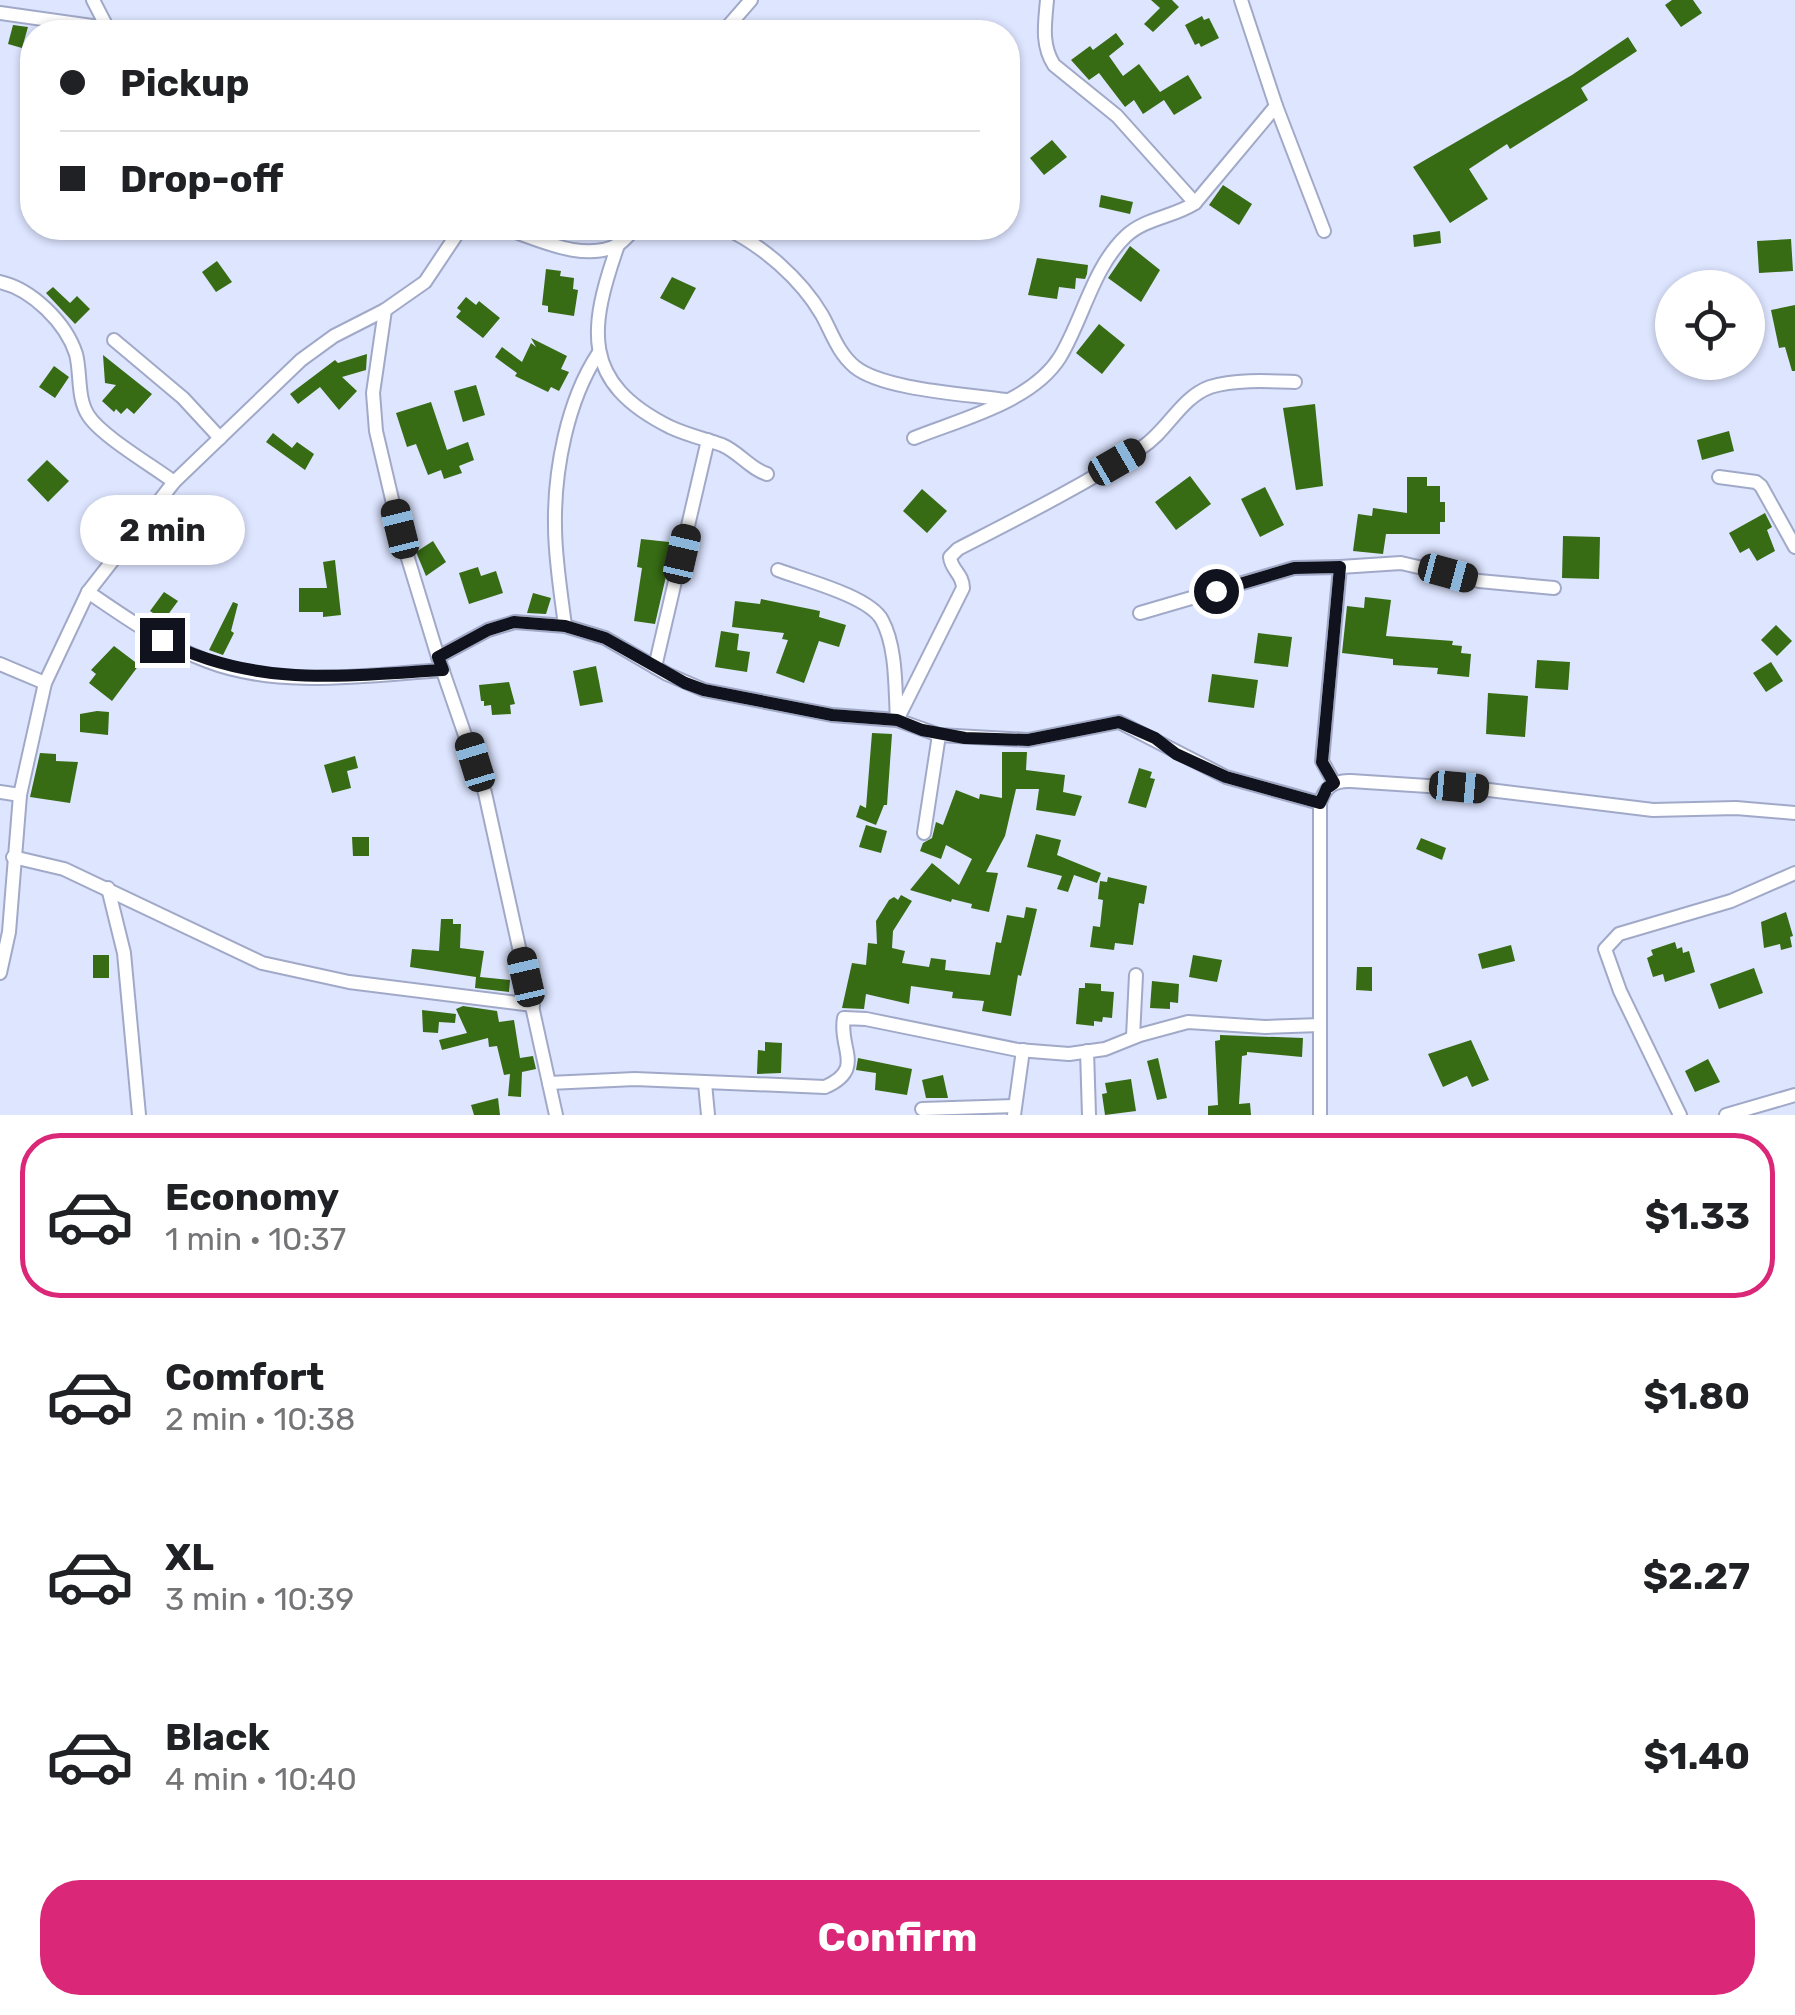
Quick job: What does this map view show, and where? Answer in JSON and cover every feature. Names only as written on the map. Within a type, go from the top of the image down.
[{"type":"street","points":[[733,20],[751,0]]},
{"type":"street","points":[[1047,0],[1044,36],[1054,65],[1117,116],[1195,203]]},
{"type":"street","points":[[1241,0],[1324,231]]},
{"type":"street","points":[[0,14],[40,20]]},
{"type":"street","points":[[914,438],[1022,395],[1047,375],[1125,236],[1138,226],[1180,213],[1195,203],[1276,106]]},
{"type":"street","points":[[0,973],[20,795],[45,683],[88,592],[174,482],[301,360],[425,282],[453,240]]},
{"type":"street","points":[[542,240],[592,251],[622,240]]},
{"type":"street","points":[[751,240],[810,296],[842,353],[856,368],[886,382],[1008,400]]},
{"type":"street","points":[[565,626],[555,526],[558,488],[575,404],[598,354],[600,306],[618,244]]},
{"type":"street","points":[[0,282],[16,286],[63,327],[76,353],[86,414],[174,482]]},
{"type":"street","points":[[385,310],[374,393],[376,432],[440,663],[485,793],[556,1115]]},
{"type":"street","points":[[114,340],[182,398],[220,438]]},
{"type":"street","points":[[598,354],[610,382],[648,414],[670,427],[728,448],[767,474]]},
{"type":"street","points":[[897,720],[964,588],[963,578],[950,557],[958,548],[1032,513],[1146,446],[1186,403],[1207,388],[1295,382]]},
{"type":"street","points":[[656,667],[708,440]]},
{"type":"street","points":[[1719,477],[1761,486],[1795,547]]},
{"type":"street","points":[[1140,613],[1294,568],[1401,564],[1479,581],[1554,588]]},
{"type":"street","points":[[1334,783],[1322,762],[1340,567]]},
{"type":"street","points":[[778,570],[858,600],[878,614],[890,647],[897,720]]},
{"type":"street","points":[[88,592],[144,631],[211,663],[275,676],[360,675],[440,663],[488,630],[514,622],[565,626],[605,638],[704,690],[832,715],[897,720],[939,735],[1028,740],[1119,722],[1226,777],[1320,803]]},
{"type":"street","points":[[0,664],[45,683]]},
{"type":"street","points":[[924,833],[939,735]]},
{"type":"street","points":[[1320,1115],[1320,803],[1334,783],[1474,788],[1653,810],[1736,808],[1795,813]]},
{"type":"street","points":[[0,792],[20,795]]},
{"type":"street","points":[[13,856],[64,869],[262,963],[350,982],[532,1005]]},
{"type":"street","points":[[1680,1115],[1620,991],[1605,948],[1618,934],[1732,901],[1795,873]]},
{"type":"street","points":[[108,888],[124,953],[138,1115]]},
{"type":"street","points":[[1133,1038],[1136,974]]},
{"type":"street","points":[[549,1083],[635,1080],[817,1088],[834,1084],[845,1074],[848,1065],[844,1018],[1023,1050],[1069,1054],[1104,1049],[1188,1022],[1265,1027],[1320,1025]]},
{"type":"street","points":[[922,1109],[1014,1110],[1023,1050]]},
{"type":"street","points":[[1087,1051],[1090,1115]]},
{"type":"street","points":[[705,1083],[708,1115]]},
{"type":"street","points":[[1726,1115],[1795,1095]]},
{"type":"building","points":[[1151,0],[1172,0],[1179,7],[1153,32],[1144,24],[1160,8]]},
{"type":"building","points":[[1672,0],[1693,0],[1702,13],[1681,27],[1665,5]]},
{"type":"building","points":[[1202,16],[1204,20],[1209,18],[1219,38],[1201,47],[1199,43],[1195,45],[1185,25]]},
{"type":"building","points":[[13,25],[20,26],[20,47],[8,44]]},
{"type":"building","points":[[1116,33],[1124,44],[1109,56],[1123,76],[1139,64],[1160,92],[1188,75],[1202,98],[1174,115],[1164,100],[1143,114],[1134,100],[1125,107],[1099,73],[1089,80],[1071,60]]},
{"type":"building","points":[[1628,37],[1637,51],[1581,88],[1588,100],[1510,149],[1507,144],[1469,169],[1488,199],[1450,223],[1413,167],[1572,75]]},
{"type":"building","points":[[1052,140],[1067,157],[1044,175],[1030,158]]},
{"type":"building","points":[[1223,185],[1252,204],[1239,225],[1209,205]]},
{"type":"building","points":[[1101,195],[1133,202],[1130,214],[1099,207]]},
{"type":"building","points":[[1440,231],[1441,243],[1414,247],[1413,235]]},
{"type":"building","points":[[1791,239],[1793,271],[1759,270],[1757,241]]},
{"type":"building","points":[[1130,246],[1160,270],[1141,302],[1108,278]]},
{"type":"building","points":[[1037,258],[1088,265],[1087,274],[1085,279],[1076,278],[1075,289],[1059,287],[1057,299],[1028,295]]},
{"type":"building","points":[[217,261],[232,282],[216,292],[202,272]]},
{"type":"building","points":[[546,269],[574,278],[573,289],[578,290],[574,316],[548,312],[548,306],[542,305]]},
{"type":"building","points":[[672,277],[696,288],[684,310],[660,298]]},
{"type":"building","points":[[53,287],[70,303],[77,296],[90,309],[75,324],[46,293]]},
{"type":"building","points":[[466,297],[476,305],[479,301],[500,318],[483,338],[456,317],[461,311],[457,308]]},
{"type":"building","points":[[1795,305],[1792,371],[1785,347],[1779,348],[1771,310]]},
{"type":"building","points":[[1099,324],[1125,345],[1102,374],[1076,353]]},
{"type":"building","points":[[531,338],[567,356],[561,369],[569,372],[559,391],[551,387],[548,392],[515,376],[517,373],[495,357],[502,347],[522,362],[531,343],[536,347]]},
{"type":"building","points":[[367,354],[366,370],[342,377],[357,391],[339,410],[320,387],[298,404],[290,394],[335,360],[338,363]]},
{"type":"building","points":[[103,355],[152,394],[134,414],[127,408],[121,414],[116,409],[114,412],[102,401],[116,385],[105,383]]},
{"type":"building","points":[[54,366],[69,377],[55,398],[39,387]]},
{"type":"building","points":[[476,385],[485,415],[463,422],[454,391]]},
{"type":"building","points":[[431,402],[447,450],[468,442],[474,460],[459,466],[462,473],[444,479],[441,470],[428,475],[416,444],[407,447],[396,413]]},
{"type":"building","points":[[1315,404],[1323,486],[1296,490],[1283,408]]},
{"type":"building","points":[[1729,431],[1734,451],[1702,460],[1697,440]]},
{"type":"building","points":[[273,433],[292,448],[297,442],[314,454],[305,470],[266,442]]},
{"type":"building","points":[[47,460],[69,481],[48,502],[27,480]]},
{"type":"building","points":[[1190,476],[1211,504],[1176,530],[1155,502]]},
{"type":"building","points":[[1407,477],[1427,477],[1427,486],[1440,486],[1445,522],[1440,522],[1440,534],[1386,534],[1383,554],[1353,551],[1358,514],[1372,516],[1373,508],[1407,513]]},
{"type":"building","points":[[1265,487],[1284,525],[1260,537],[1241,499]]},
{"type":"building","points":[[922,489],[947,511],[927,533],[903,511]]},
{"type":"building","points":[[1765,513],[1772,527],[1767,530],[1775,551],[1757,561],[1749,548],[1740,553],[1729,533]]},
{"type":"building","points":[[1563,536],[1600,537],[1599,579],[1562,578]]},
{"type":"building","points":[[641,539],[669,542],[673,546],[655,624],[634,621],[642,568],[637,567]]},
{"type":"building","points":[[433,541],[446,562],[426,576],[416,552]]},
{"type":"building","points":[[335,560],[341,615],[323,617],[323,612],[299,612],[299,588],[327,588],[323,562]]},
{"type":"building","points":[[478,567],[481,576],[496,571],[503,593],[469,604],[459,573]]},
{"type":"building","points":[[164,592],[178,601],[164,620],[150,611]]},
{"type":"building","points":[[533,593],[551,598],[546,614],[527,613]]},
{"type":"building","points":[[1365,597],[1391,600],[1386,636],[1453,641],[1452,645],[1462,646],[1461,653],[1471,654],[1469,677],[1437,674],[1438,668],[1393,665],[1393,659],[1342,653],[1347,606],[1364,608]]},
{"type":"building","points":[[761,599],[820,611],[819,617],[846,625],[839,647],[819,641],[804,683],[776,673],[788,640],[782,639],[784,633],[732,627],[735,601],[760,604]]},
{"type":"building","points":[[233,602],[238,604],[231,631],[234,633],[223,655],[209,650]]},
{"type":"building","points":[[1776,625],[1792,641],[1777,656],[1761,640]]},
{"type":"building","points":[[721,631],[739,634],[737,650],[750,652],[747,672],[715,667]]},
{"type":"building","points":[[1258,633],[1292,637],[1288,667],[1254,663]]},
{"type":"building","points":[[114,646],[139,665],[112,701],[89,683],[96,674],[91,670]]},
{"type":"building","points":[[1537,660],[1570,662],[1568,690],[1535,688]]},
{"type":"building","points":[[1771,662],[1783,681],[1766,692],[1753,673]]},
{"type":"building","points":[[596,666],[603,702],[580,706],[573,671]]},
{"type":"building","points":[[1212,674],[1258,680],[1254,708],[1208,702]]},
{"type":"building","points":[[509,682],[515,704],[510,705],[511,714],[492,715],[491,705],[484,706],[481,701],[479,685]]},
{"type":"building","points":[[1488,693],[1528,696],[1525,737],[1486,734]]},
{"type":"building","points":[[109,712],[108,735],[80,732],[80,714]]},
{"type":"building","points":[[872,733],[892,734],[887,805],[876,825],[856,817],[860,805],[866,808]]},
{"type":"building","points":[[1002,752],[1027,752],[1026,770],[1065,775],[1063,792],[1082,796],[1075,816],[1036,810],[1039,789],[1016,789],[1005,836],[986,872],[998,873],[989,912],[971,908],[972,904],[910,890],[932,863],[959,885],[972,859],[946,845],[941,859],[920,851],[923,843],[932,838],[936,822],[943,825],[956,790],[979,799],[980,794],[1002,798]]},
{"type":"building","points":[[40,753],[56,754],[56,761],[78,762],[70,803],[30,797]]},
{"type":"building","points":[[355,756],[358,768],[347,771],[351,788],[332,793],[324,765]]},
{"type":"building","points":[[1139,768],[1152,772],[1150,778],[1155,779],[1146,808],[1128,803]]},
{"type":"building","points":[[866,825],[887,831],[881,853],[859,847]]},
{"type":"building","points":[[1036,834],[1061,840],[1057,855],[1101,873],[1097,883],[1074,875],[1068,892],[1057,889],[1062,876],[1027,867]]},
{"type":"building","points":[[352,837],[369,837],[369,856],[353,856]]},
{"type":"building","points":[[1421,838],[1446,848],[1442,860],[1416,849]]},
{"type":"building","points":[[1108,877],[1147,886],[1144,904],[1139,903],[1133,945],[1115,943],[1114,950],[1090,947],[1093,926],[1100,927],[1100,881],[1107,882]]},
{"type":"building","points":[[901,895],[912,901],[893,931],[892,948],[905,951],[902,963],[929,967],[931,958],[946,960],[945,970],[990,975],[996,942],[1001,943],[1007,915],[1024,918],[1026,907],[1037,909],[1011,1016],[982,1011],[984,1001],[952,998],[953,992],[911,986],[909,1004],[866,994],[864,1009],[842,1008],[852,963],[866,965],[868,943],[877,944],[876,921],[889,900],[898,900]]},
{"type":"building","points":[[1786,912],[1792,947],[1781,950],[1780,944],[1764,948],[1761,922]]},
{"type":"building","points":[[441,919],[461,924],[460,948],[484,951],[480,977],[510,980],[509,992],[475,988],[476,977],[410,967],[412,949],[439,951]]},
{"type":"building","points":[[1675,942],[1683,953],[1689,951],[1695,972],[1665,982],[1663,974],[1653,977],[1647,958],[1653,955],[1651,950]]},
{"type":"building","points":[[1511,945],[1515,961],[1482,969],[1478,954]]},
{"type":"building","points":[[93,955],[109,955],[109,978],[93,978]]},
{"type":"building","points":[[1193,955],[1222,960],[1217,982],[1189,977]]},
{"type":"building","points":[[1357,967],[1372,967],[1372,991],[1356,990]]},
{"type":"building","points":[[1754,968],[1763,993],[1719,1009],[1710,984]]},
{"type":"building","points":[[1152,981],[1179,984],[1178,1003],[1170,1002],[1170,1009],[1150,1008]]},
{"type":"building","points":[[1085,983],[1101,984],[1101,991],[1114,992],[1112,1018],[1094,1021],[1094,1026],[1076,1024],[1079,988],[1085,988]]},
{"type":"building","points":[[463,1006],[497,1011],[499,1022],[514,1020],[520,1058],[533,1056],[536,1069],[522,1072],[521,1097],[508,1096],[510,1074],[504,1075],[497,1046],[489,1047],[488,1038],[442,1050],[439,1040],[467,1033],[456,1009]]},
{"type":"building","points":[[422,1010],[456,1014],[455,1023],[439,1022],[438,1033],[423,1032]]},
{"type":"building","points":[[1220,1035],[1303,1038],[1302,1057],[1247,1052],[1242,1056],[1239,1104],[1250,1103],[1251,1115],[1208,1115],[1208,1106],[1218,1105],[1215,1041],[1220,1040]]},
{"type":"building","points":[[1471,1040],[1489,1080],[1472,1087],[1467,1076],[1443,1087],[1428,1054]]},
{"type":"building","points":[[765,1042],[782,1043],[781,1073],[757,1074],[758,1050],[765,1051]]},
{"type":"building","points":[[858,1058],[912,1069],[907,1095],[875,1090],[876,1073],[856,1070]]},
{"type":"building","points":[[1158,1058],[1167,1098],[1157,1100],[1147,1061]]},
{"type":"building","points":[[1708,1059],[1720,1082],[1695,1092],[1685,1071]]},
{"type":"building","points":[[943,1075],[948,1098],[926,1098],[922,1080]]},
{"type":"building","points":[[1131,1079],[1136,1111],[1105,1115],[1105,1083]]},
{"type":"building","points":[[498,1098],[500,1115],[474,1115],[471,1105]]},
{"type":"route","points":[[162,640],[211,663],[275,676],[360,675],[443,670],[438,657],[488,630],[514,622],[565,626],[605,638],[704,690],[832,715],[897,720],[939,735],[1028,740],[1119,722],[1226,777],[1320,803],[1334,783],[1322,762],[1340,567],[1294,568],[1216,591]]}]
